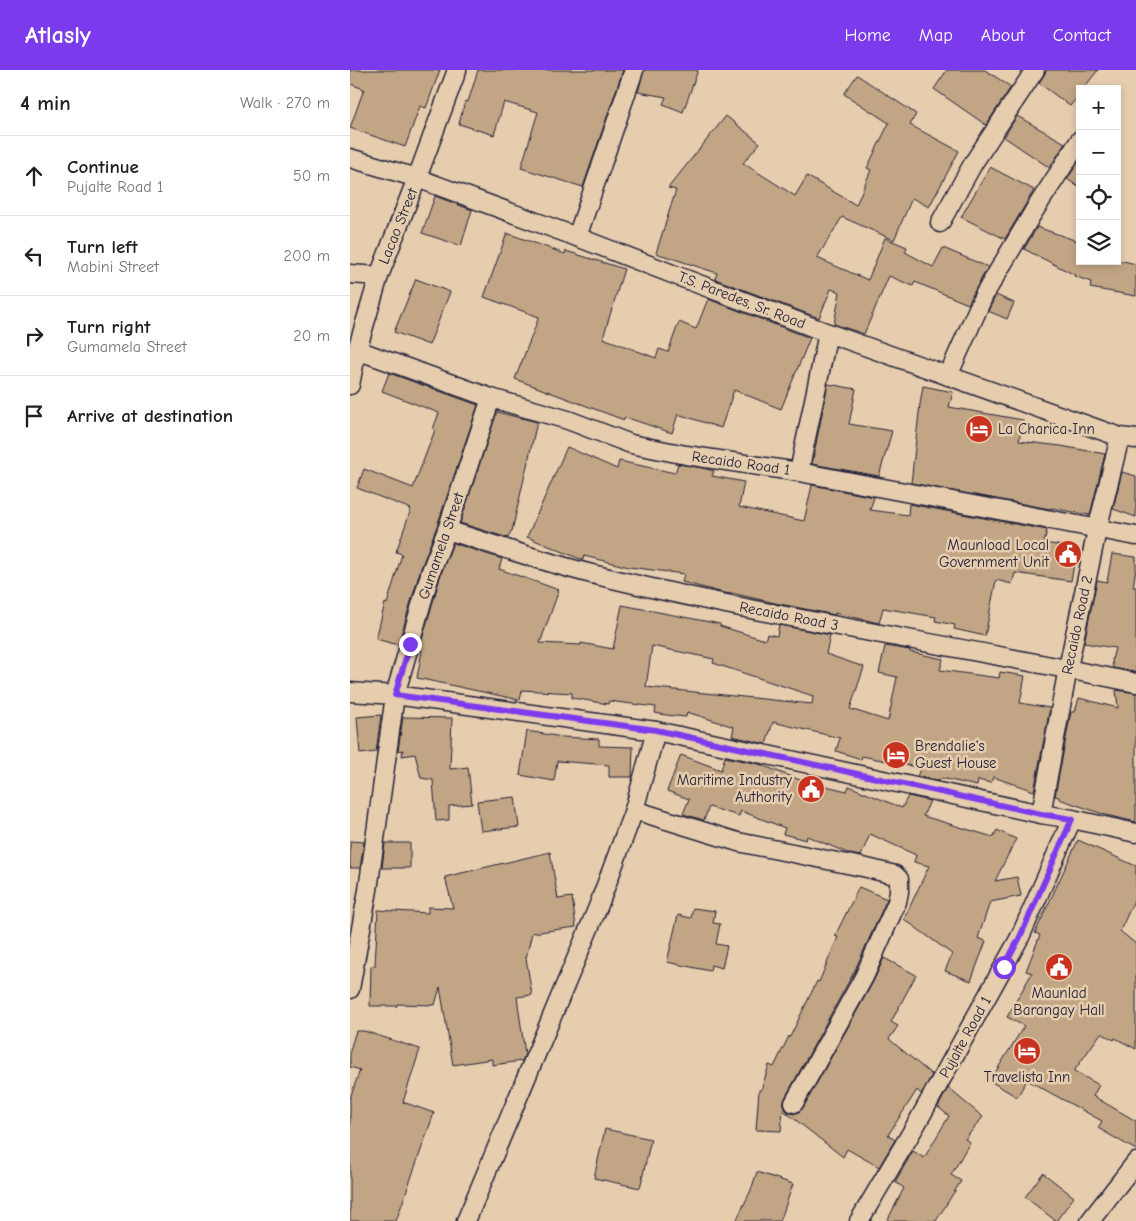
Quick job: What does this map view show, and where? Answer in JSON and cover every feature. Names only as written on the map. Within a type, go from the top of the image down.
[{"type":"street","name":"Lacao Street","points":[[350,385],[357,350],[379,276],[457,70]]},
{"type":"street","points":[[577,237],[634,70]]},
{"type":"street","points":[[940,223],[974,162],[1035,70]]},
{"type":"street","points":[[948,376],[984,295],[1034,211],[1076,146]]},
{"type":"street","name":"T.S. Paredes, Sr. Road","points":[[350,158],[417,178],[948,376],[1128,438]]},
{"type":"street","points":[[350,274],[379,276]]},
{"type":"street","points":[[799,472],[828,332]]},
{"type":"street","name":"Recaido Road 1","points":[[357,350],[491,398],[568,420],[631,444],[686,455],[799,472],[1136,536]]},
{"type":"street","name":"Gumamela Street","points":[[350,989],[368,890],[395,695],[431,571],[447,530],[491,398]]},
{"type":"street","name":"Recaido Road 2","points":[[1041,814],[1068,668],[1098,530],[1128,438]]},
{"type":"street","name":"Recaido Road 3","points":[[447,530],[591,574],[675,593],[1068,668],[1136,683]]},
{"type":"street","points":[[350,692],[395,695],[656,730],[1136,834]]},
{"type":"street","points":[[466,1221],[598,908],[634,810],[656,730]]},
{"type":"street","points":[[634,810],[738,842],[867,868],[895,875],[899,879],[897,902],[864,977],[794,1103]]},
{"type":"street","name":"Pujalte Road 1","points":[[859,1221],[917,1123],[1020,937],[1072,819]]},
{"type":"street","points":[[1090,1221],[1136,1162]]},
{"type":"building","points":[[350,70],[440,70],[426,108],[420,106],[405,147],[350,128],[364,89],[350,84]]},
{"type":"building","points":[[478,70],[623,70],[583,187],[521,168],[538,112],[504,102],[494,135],[459,124],[465,101],[468,102]]},
{"type":"building","points":[[644,70],[698,70],[683,112],[663,104],[666,97],[638,92]]},
{"type":"building","points":[[947,70],[985,70],[1011,87],[986,125],[934,89]]},
{"type":"building","points":[[1047,70],[1098,70],[1086,85],[1076,85],[1076,99],[1070,106],[1039,83]]},
{"type":"building","points":[[857,75],[916,114],[910,125],[959,151],[929,207],[912,198],[894,240],[842,217],[817,258],[868,280],[885,238],[907,247],[905,252],[933,267],[943,248],[988,267],[968,304],[915,282],[913,286],[889,276],[864,334],[834,324],[840,292],[831,289],[819,318],[715,279],[717,273],[656,253],[676,190],[668,188],[726,116],[760,143],[743,163],[795,196],[807,176],[856,205],[871,170],[867,168],[889,123],[844,94]]},
{"type":"building","points":[[1017,116],[1065,143],[1050,168],[1004,137]]},
{"type":"building","points":[[1076,166],[1076,185],[1067,179]]},
{"type":"building","points":[[990,167],[1034,190],[1005,239],[961,217]]},
{"type":"building","points":[[435,196],[472,210],[461,246],[422,233]]},
{"type":"building","points":[[1037,227],[1076,241],[1076,265],[1121,265],[1121,261],[1136,264],[1136,296],[1090,288],[1091,282],[1074,276],[1024,249]]},
{"type":"building","points":[[507,233],[565,254],[566,251],[624,269],[603,338],[656,358],[659,349],[668,352],[679,322],[696,329],[708,299],[810,338],[781,409],[734,390],[721,428],[678,414],[672,433],[625,417],[624,420],[515,379],[539,317],[484,297]]},
{"type":"building","points":[[416,279],[450,292],[429,345],[394,332]]},
{"type":"building","points":[[996,295],[1014,303],[1007,319],[988,311]]},
{"type":"building","points":[[389,373],[478,405],[421,568],[398,645],[376,639],[385,603],[387,604],[402,554],[396,552],[411,509],[357,488],[364,469],[413,488],[435,430],[433,429],[439,413],[382,391]]},
{"type":"building","points":[[828,384],[856,389],[849,424],[892,431],[879,476],[812,464]]},
{"type":"building","points":[[923,386],[953,392],[949,407],[1023,420],[1019,441],[1105,454],[1090,515],[911,483]]},
{"type":"building","points":[[497,412],[537,422],[512,531],[508,538],[460,523]]},
{"type":"building","points":[[567,447],[617,469],[619,461],[675,473],[678,464],[714,471],[712,476],[744,482],[739,507],[804,521],[812,485],[874,497],[870,510],[908,515],[909,504],[1047,530],[1044,543],[1077,548],[1071,581],[1015,573],[1012,584],[996,580],[985,636],[954,629],[955,625],[935,621],[936,617],[883,608],[879,623],[720,592],[682,582],[684,574],[629,567],[584,556],[583,560],[527,537]]},
{"type":"building","points":[[1122,472],[1136,476],[1136,517],[1113,509]]},
{"type":"building","points":[[453,543],[502,559],[499,569],[559,590],[540,643],[581,645],[581,643],[613,649],[622,605],[720,624],[720,626],[765,640],[767,634],[777,636],[779,625],[830,635],[826,654],[864,667],[850,709],[888,721],[897,677],[879,673],[885,646],[910,650],[910,652],[943,659],[940,670],[999,678],[1000,672],[1025,676],[1020,703],[1050,708],[1034,791],[993,777],[991,783],[978,780],[977,786],[941,778],[939,781],[917,776],[921,768],[862,756],[861,759],[836,751],[840,738],[773,722],[766,744],[732,736],[734,727],[687,712],[686,717],[666,715],[655,713],[656,707],[609,701],[608,704],[572,698],[572,693],[522,690],[520,700],[417,678],[422,651],[419,650],[441,574]],"holes":[[[652,646],[714,659],[713,663],[813,696],[812,704],[646,687]]]},
{"type":"building","points":[[1112,554],[1136,557],[1133,587],[1136,587],[1136,672],[1113,668],[1112,660],[1115,648],[1084,643],[1097,580],[1107,582]]},
{"type":"building","points":[[1116,690],[1136,693],[1136,822],[1106,815],[1055,796],[1071,712],[1075,712],[1079,698],[1118,708]]},
{"type":"building","points":[[381,715],[376,752],[360,754],[357,717]]},
{"type":"building","points":[[403,717],[452,718],[450,769],[468,767],[472,804],[449,806],[449,820],[436,821],[433,780],[421,778],[415,754],[402,756],[403,750],[398,751]]},
{"type":"building","points":[[527,731],[562,737],[599,739],[599,746],[633,747],[632,777],[609,777],[609,765],[557,761],[554,781],[520,775]]},
{"type":"building","points":[[681,755],[721,770],[725,757],[759,764],[800,780],[847,791],[849,786],[902,808],[908,796],[930,801],[923,816],[993,837],[997,830],[1016,839],[995,881],[1017,877],[1021,896],[990,902],[978,938],[986,941],[971,981],[945,971],[952,954],[904,919],[929,866],[914,862],[916,855],[870,834],[861,856],[850,854],[807,836],[806,840],[783,834],[785,828],[741,811],[739,816],[709,807],[704,820],[683,814],[689,799],[667,791]]},
{"type":"building","points":[[515,797],[519,827],[481,831],[477,801]]},
{"type":"building","points":[[1078,840],[1136,866],[1136,896],[1120,931],[1136,944],[1136,1049],[1101,1033],[1074,1071],[1099,1085],[1093,1096],[1136,1121],[1136,1150],[1098,1128],[1102,1121],[1027,1080],[1017,1097],[990,1081],[1024,1026],[1007,1017],[1032,973],[1026,971],[1040,935],[1035,933]]},
{"type":"building","points":[[350,841],[364,842],[360,868],[350,868]]},
{"type":"building","points":[[385,843],[410,843],[410,868],[382,868]]},
{"type":"building","points":[[550,852],[558,899],[572,897],[576,927],[532,933],[526,958],[532,995],[517,997],[525,1054],[522,1061],[492,1065],[492,1059],[453,1065],[440,987],[435,1005],[397,1004],[397,1006],[370,1006],[371,966],[375,966],[378,910],[428,913],[428,907],[453,908],[445,877]]},
{"type":"building","points":[[859,887],[887,899],[854,972],[783,1104],[788,1112],[794,1114],[803,1108],[873,982],[884,958],[916,975],[891,1022],[898,1026],[889,1039],[932,1075],[921,1094],[917,1090],[888,1135],[895,1140],[879,1167],[847,1149],[843,1157],[783,1110],[781,1131],[756,1130],[759,1090],[761,1090],[769,1065],[774,1067],[817,981],[819,982],[838,937],[835,936]]},
{"type":"building","points":[[693,908],[715,911],[713,923],[720,924],[716,944],[727,946],[722,968],[711,965],[710,971],[667,962],[678,915],[691,918]]},
{"type":"building","points":[[356,1031],[364,1031],[420,1049],[403,1102],[434,1113],[396,1221],[350,1221],[350,1098],[360,1070],[350,1067],[350,1050]]},
{"type":"building","points":[[948,1088],[983,1117],[965,1139],[970,1142],[951,1175],[961,1181],[936,1221],[887,1221],[904,1188],[895,1182],[913,1151],[924,1158],[949,1116],[938,1107]]},
{"type":"building","points":[[605,1129],[651,1139],[640,1188],[594,1178]]},
{"type":"building","points":[[757,1172],[793,1184],[779,1221],[736,1221],[751,1190]]},
{"type":"building","points":[[1043,1173],[1074,1197],[1056,1221],[1025,1197]]},
{"type":"place","name":"La Charica Inn","points":[[979,429]]},
{"type":"place","name":"Maunload Local Government Unit","points":[[1068,554]]},
{"type":"place","name":"Brendalie's Guest House","points":[[896,755]]},
{"type":"place","name":"Maritime Industry Authority","points":[[811,789]]},
{"type":"place","name":"Maunlad Barangay Hall","points":[[1059,967]]},
{"type":"place","name":"Travelista Inn","points":[[1027,1051]]},
{"type":"route","points":[[410,644],[395,695],[656,730],[1041,814],[1072,819],[1020,937],[1004,967]]}]
